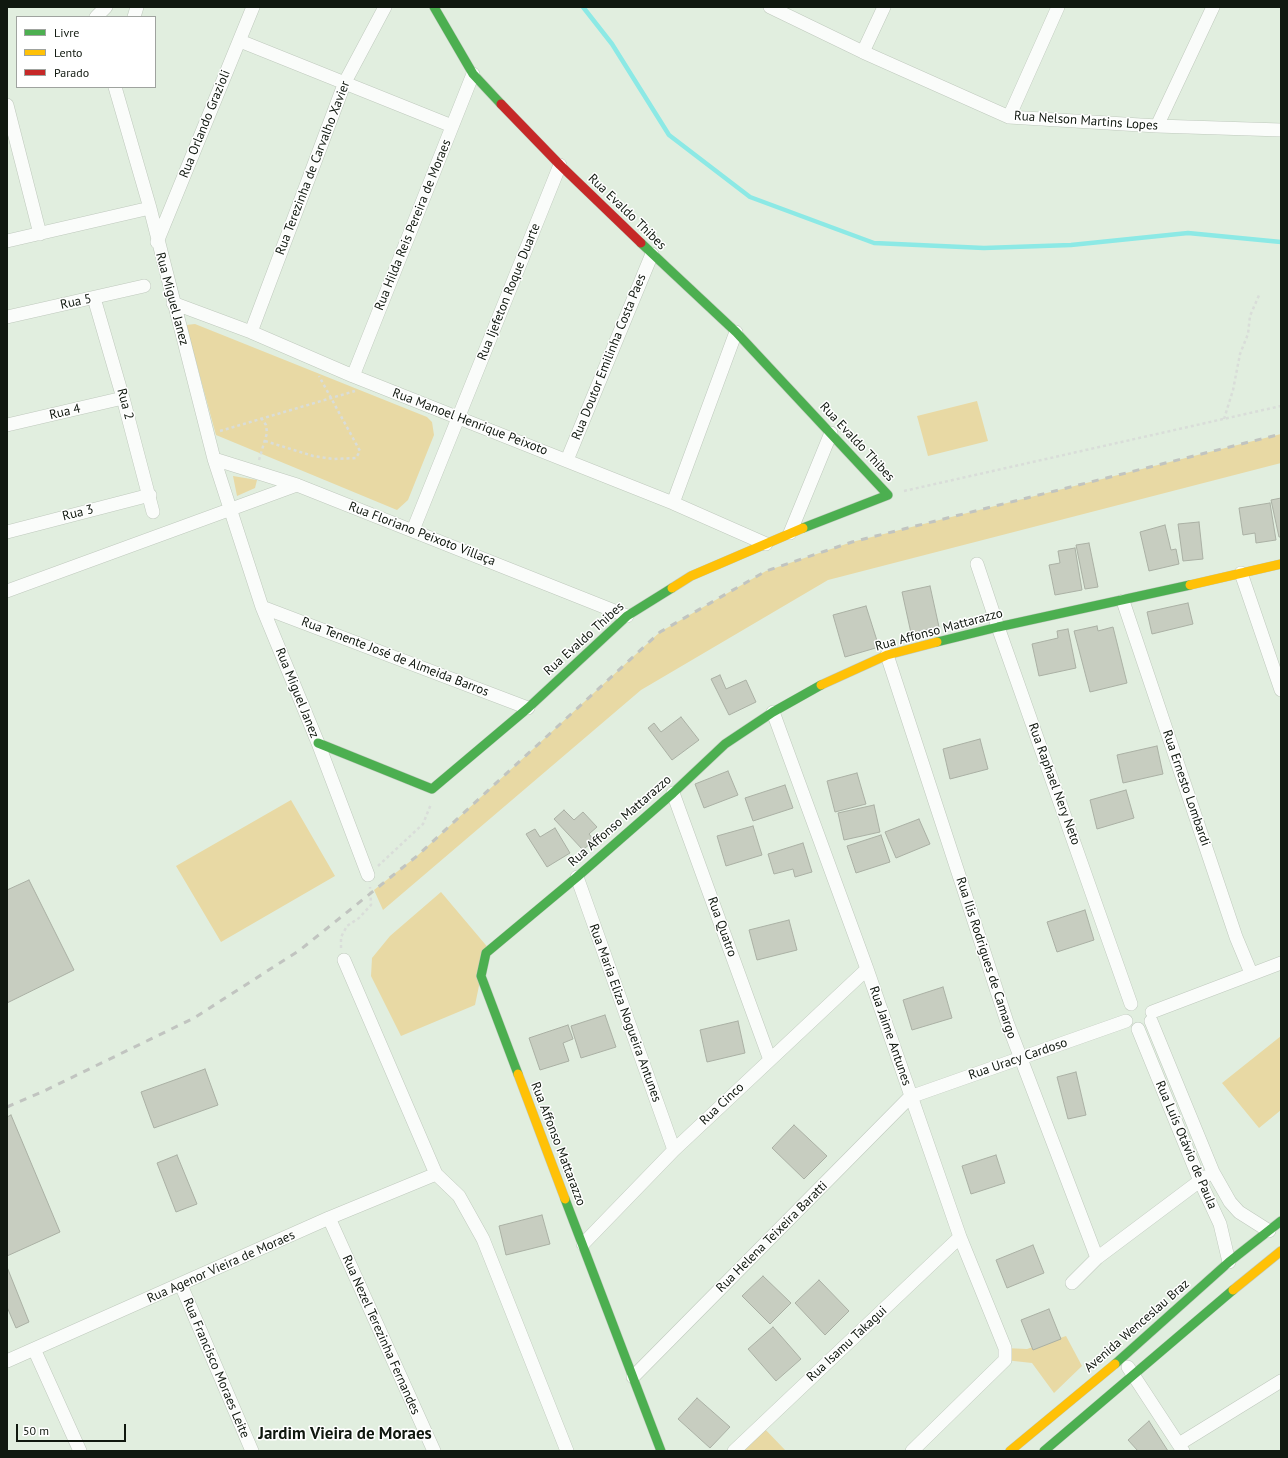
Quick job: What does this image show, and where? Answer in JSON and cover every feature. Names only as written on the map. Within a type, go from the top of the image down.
[{"type":"street","points":[[97,16],[106,7]]},
{"type":"street","name":"Rua Orlando Grazioli","points":[[157,242],[253,7]]},
{"type":"street","name":"Rua Terezinha de Carvalho Xavier","points":[[251,332],[345,82],[384,7]]},
{"type":"street","name":"Rua Evaldo Thibes","points":[[434,7],[473,74],[560,165],[652,254],[736,332],[831,432],[888,495],[790,533],[691,576],[627,616],[528,708],[434,787]]},
{"type":"street","name":"Rua Nelson Martins Lopes","points":[[770,7],[863,52],[1009,117],[1156,126],[1281,130]]},
{"type":"street","points":[[863,52],[884,7]]},
{"type":"street","points":[[1009,117],[1058,7]]},
{"type":"street","points":[[1156,126],[1213,7]]},
{"type":"street","points":[[240,41],[452,126]]},
{"type":"street","name":"Rua Hilda Reis Pereira de Moraes","points":[[353,376],[473,74]]},
{"type":"street","name":"Rua Miguel Janez","points":[[118,90],[150,208],[157,242],[214,459],[262,607],[318,743],[368,875]]},
{"type":"street","points":[[7,105],[40,234]]},
{"type":"street","name":"Rua Ijefeton Roque Duarte","points":[[413,530],[560,165]]},
{"type":"street","points":[[7,241],[150,208]]},
{"type":"street","name":"Rua Doutor Emilinha Costa Paes","points":[[567,460],[652,254]]},
{"type":"street","name":"Rua 5","points":[[7,317],[144,286]]},
{"type":"street","name":"Rua 2","points":[[94,298],[150,495],[153,512]]},
{"type":"street","name":"Rua Manoel Henrique Peixoto","points":[[173,303],[251,332],[375,385],[673,503],[766,544]]},
{"type":"street","points":[[673,503],[736,332]]},
{"type":"street","name":"Rua 4","points":[[7,426],[123,398]]},
{"type":"street","points":[[790,533],[831,432]]},
{"type":"street","name":"Rua Floriano Peixoto Villaça","points":[[214,459],[297,486],[413,530],[627,616]]},
{"type":"street","points":[[7,591],[297,486]]},
{"type":"street","name":"Rua 3","points":[[7,532],[150,495]]},
{"type":"street","name":"Rua Raphael Nery Neto","points":[[978,564],[998,627],[1131,1004]]},
{"type":"street","name":"Rua Affonso Mattarazzo","points":[[661,1451],[481,976],[486,953],[577,877],[673,793],[725,744],[773,712],[831,679],[887,655],[998,627],[1123,601],[1281,564]]},
{"type":"street","points":[[1241,573],[1281,690]]},
{"type":"street","name":"Rua Ernesto Lombardi","points":[[1123,601],[1236,937],[1252,974]]},
{"type":"street","name":"Rua Tenente José de Almeida Barros","points":[[262,607],[528,708]]},
{"type":"street","name":"Rua Ilis Rodrigues de Camargo","points":[[887,655],[1019,1057],[1097,1258]]},
{"type":"street","name":"Rua Jaime Antunes","points":[[773,712],[867,969],[910,1097],[960,1236],[1005,1348],[1005,1360],[912,1451]]},
{"type":"street","points":[[318,743],[434,787]]},
{"type":"street","name":"Rua Quatro","points":[[673,793],[770,1060]]},
{"type":"street","name":"Rua Maria Eliza Nogueira Antunes","points":[[577,877],[674,1150]]},
{"type":"street","points":[[344,960],[436,1174],[459,1196],[483,1239],[567,1451]]},
{"type":"street","points":[[1151,1017],[1281,963]]},
{"type":"street","name":"Rua Cinco","points":[[582,1244],[674,1150],[867,969]]},
{"type":"street","points":[[1141,1002],[1150,1008],[1151,1017],[1148,1026],[1138,1029],[1129,1025],[1126,1021],[1126,1012],[1131,1004],[1141,1002]]},
{"type":"street","name":"Rua Luís Otávio de Paula","points":[[1151,1017],[1212,1172],[1230,1202],[1239,1212],[1269,1231]]},
{"type":"street","name":"Rua Uracy Cardoso","points":[[910,1097],[1019,1057],[1126,1021]]},
{"type":"street","name":"Rua Luís Otávio de Paula","points":[[1138,1029],[1200,1181],[1220,1224],[1228,1262]]},
{"type":"street","name":"Rua Helena Teixeira Baratti","points":[[633,1377],[910,1097]]},
{"type":"street","points":[[1072,1283],[1097,1258],[1212,1172]]},
{"type":"street","name":"Rua Agenor Vieira de Moraes","points":[[7,1361],[329,1218],[436,1174]]},
{"type":"street","name":"Rua Nezel Terezinha Fernandes","points":[[329,1218],[434,1451]]},
{"type":"street","name":"Avenida Wenceslau Braz","points":[[1010,1451],[1121,1358],[1228,1262],[1281,1220]]},
{"type":"street","name":"Rua Isamu Takagui","points":[[734,1451],[960,1236]]},
{"type":"street","points":[[1044,1451],[1134,1373],[1281,1251]]},
{"type":"street","name":"Rua Francisco Moraes Leite","points":[[181,1285],[252,1451]]},
{"type":"street","points":[[34,1349],[80,1451]]},
{"type":"street","points":[[1121,1358],[1134,1373],[1181,1448],[1281,1381]]},
{"type":"path","points":[[1224,419],[1233,390],[1240,354],[1248,334],[1250,316],[1260,293]]},
{"type":"path","points":[[265,441],[313,456],[333,459],[356,458],[360,451],[308,357]]},
{"type":"path","points":[[208,435],[375,385]]},
{"type":"path","points":[[888,495],[1281,406]]},
{"type":"path","points":[[255,472],[267,433],[266,425],[262,419]]},
{"type":"path","points":[[344,960],[341,949],[341,937],[347,926],[359,918],[371,905],[368,875],[423,824],[434,798],[434,787]]},
{"type":"shaded area","points":[[195,324],[427,417],[432,422],[434,435],[408,500],[397,510],[216,435],[186,325]]},
{"type":"shaded area","points":[[977,401],[988,441],[928,456],[917,416]]},
{"type":"shaded area","points":[[1281,434],[1281,463],[828,580],[641,690],[383,910],[374,890],[417,856],[660,632],[766,571],[852,542]]},
{"type":"shaded area","points":[[233,476],[257,480],[255,488],[237,496]]},
{"type":"shaded area","points":[[291,800],[335,876],[221,942],[176,866]]},
{"type":"shaded area","points":[[441,892],[490,950],[481,976],[475,1005],[401,1036],[371,976],[372,958],[390,936]]},
{"type":"shaded area","points":[[1281,1036],[1281,1110],[1259,1128],[1222,1083]]},
{"type":"shaded area","points":[[1066,1336],[1082,1366],[1054,1393],[1032,1363],[1005,1360],[1005,1348],[1027,1349]]},
{"type":"shaded area","points":[[761,1425],[786,1451],[734,1451]]},
{"type":"building","points":[[1281,498],[1281,537],[1279,537],[1271,500]]},
{"type":"building","points":[[1270,503],[1276,540],[1256,543],[1255,533],[1243,535],[1239,508]]},
{"type":"building","points":[[1199,522],[1203,559],[1183,561],[1178,524]]},
{"type":"building","points":[[1165,525],[1171,550],[1176,549],[1179,564],[1149,571],[1140,532]]},
{"type":"building","points":[[1089,543],[1098,587],[1085,589],[1076,545]]},
{"type":"building","points":[[1075,548],[1082,590],[1055,595],[1049,565],[1060,563],[1058,551]]},
{"type":"building","points":[[930,586],[939,627],[911,633],[902,592]]},
{"type":"building","points":[[1188,603],[1193,624],[1152,634],[1147,612]]},
{"type":"building","points":[[866,606],[879,647],[845,657],[833,615]]},
{"type":"building","points":[[1097,626],[1098,631],[1113,627],[1127,683],[1090,692],[1074,631]]},
{"type":"building","points":[[1068,629],[1076,668],[1039,676],[1032,644],[1058,638],[1057,631]]},
{"type":"building","points":[[720,675],[726,689],[746,680],[756,702],[729,715],[711,679]]},
{"type":"building","points":[[681,717],[699,740],[672,760],[648,728],[654,723],[661,732]]},
{"type":"building","points":[[980,739],[988,769],[950,779],[943,749]]},
{"type":"building","points":[[1157,746],[1163,774],[1123,783],[1117,755]]},
{"type":"building","points":[[728,771],[738,795],[704,808],[695,784]]},
{"type":"building","points":[[857,773],[866,804],[835,812],[827,781]]},
{"type":"building","points":[[785,785],[793,808],[753,821],[745,798]]},
{"type":"building","points":[[1126,790],[1134,818],[1097,829],[1090,800]]},
{"type":"building","points":[[874,805],[880,832],[844,840],[838,813]]},
{"type":"building","points":[[564,810],[574,820],[583,812],[597,827],[589,834],[594,840],[583,850],[554,819]]},
{"type":"building","points":[[919,819],[930,844],[896,858],[885,832]]},
{"type":"building","points":[[753,826],[762,855],[726,866],[717,836]]},
{"type":"building","points":[[555,828],[570,853],[547,867],[526,834],[535,829],[540,837]]},
{"type":"building","points":[[881,835],[890,862],[856,873],[847,846]]},
{"type":"building","points":[[803,843],[812,872],[795,877],[793,869],[774,874],[768,854]]},
{"type":"building","points":[[29,880],[74,970],[7,1003],[7,890]]},
{"type":"building","points":[[1085,910],[1094,940],[1057,952],[1047,922]]},
{"type":"building","points":[[789,920],[797,950],[757,960],[749,930]]},
{"type":"building","points":[[943,987],[952,1018],[912,1030],[903,1000]]},
{"type":"building","points":[[605,1015],[616,1047],[581,1058],[571,1026]]},
{"type":"building","points":[[738,1021],[745,1053],[707,1062],[700,1030]]},
{"type":"building","points":[[568,1025],[573,1039],[563,1043],[569,1061],[540,1070],[529,1038]]},
{"type":"building","points":[[205,1069],[218,1105],[154,1128],[141,1092]]},
{"type":"building","points":[[1076,1072],[1086,1115],[1068,1119],[1057,1077]]},
{"type":"building","points":[[11,1115],[60,1232],[7,1256],[7,1117]]},
{"type":"building","points":[[794,1125],[827,1156],[804,1179],[772,1148]]},
{"type":"building","points":[[177,1155],[197,1204],[176,1212],[157,1163]]},
{"type":"building","points":[[996,1155],[1005,1183],[971,1194],[962,1166]]},
{"type":"building","points":[[542,1215],[550,1244],[506,1255],[499,1226]]},
{"type":"building","points":[[1033,1245],[1044,1273],[1007,1288],[996,1260]]},
{"type":"building","points":[[7,1267],[29,1322],[16,1328],[7,1307]]},
{"type":"building","points":[[763,1276],[791,1303],[770,1324],[742,1296]]},
{"type":"building","points":[[819,1280],[849,1311],[825,1335],[795,1303]]},
{"type":"building","points":[[1049,1309],[1061,1339],[1033,1350],[1021,1320]]},
{"type":"building","points":[[773,1327],[801,1359],[776,1381],[748,1349]]},
{"type":"building","points":[[697,1398],[730,1427],[710,1448],[678,1419]]},
{"type":"building","points":[[1149,1421],[1168,1451],[1138,1451],[1128,1440]]},
{"type":"waterway","points":[[583,7],[612,44],[669,135],[750,197],[874,243],[984,248],[1071,245],[1188,233],[1281,242]]},
{"type":"railway","points":[[7,1107],[42,1092],[194,1018],[300,950],[417,856],[660,632],[766,571],[852,542],[1281,434]]},
{"type":"traffic: fast","points":[[434,7],[473,74],[501,104]]},
{"type":"traffic: fast","points":[[641,243],[736,332],[888,495],[803,528]]},
{"type":"traffic: fast","points":[[937,642],[998,627],[1190,585]]},
{"type":"traffic: fast","points":[[318,743],[432,789],[528,708],[627,616],[672,588]]},
{"type":"traffic: fast","points":[[518,1074],[481,976],[486,953],[577,877],[673,793],[725,744],[773,712],[821,685]]},
{"type":"traffic: fast","points":[[565,1199],[661,1451]]},
{"type":"traffic: fast","points":[[1115,1364],[1229,1262],[1281,1221]]},
{"type":"traffic: fast","points":[[1044,1451],[1233,1290]]},
{"type":"traffic: slow","points":[[672,588],[691,576],[803,528]]},
{"type":"traffic: slow","points":[[1190,585],[1281,564]]},
{"type":"traffic: slow","points":[[821,685],[887,655],[937,642]]},
{"type":"traffic: slow","points":[[518,1074],[565,1199]]},
{"type":"traffic: slow","points":[[1233,1290],[1281,1251]]},
{"type":"traffic: slow","points":[[1010,1451],[1115,1364]]},
{"type":"traffic: jam","points":[[501,104],[560,165],[641,243]]},
{"type":"district","name":"Jardim Vieira de Moraes","points":[[345,1434]]}]
